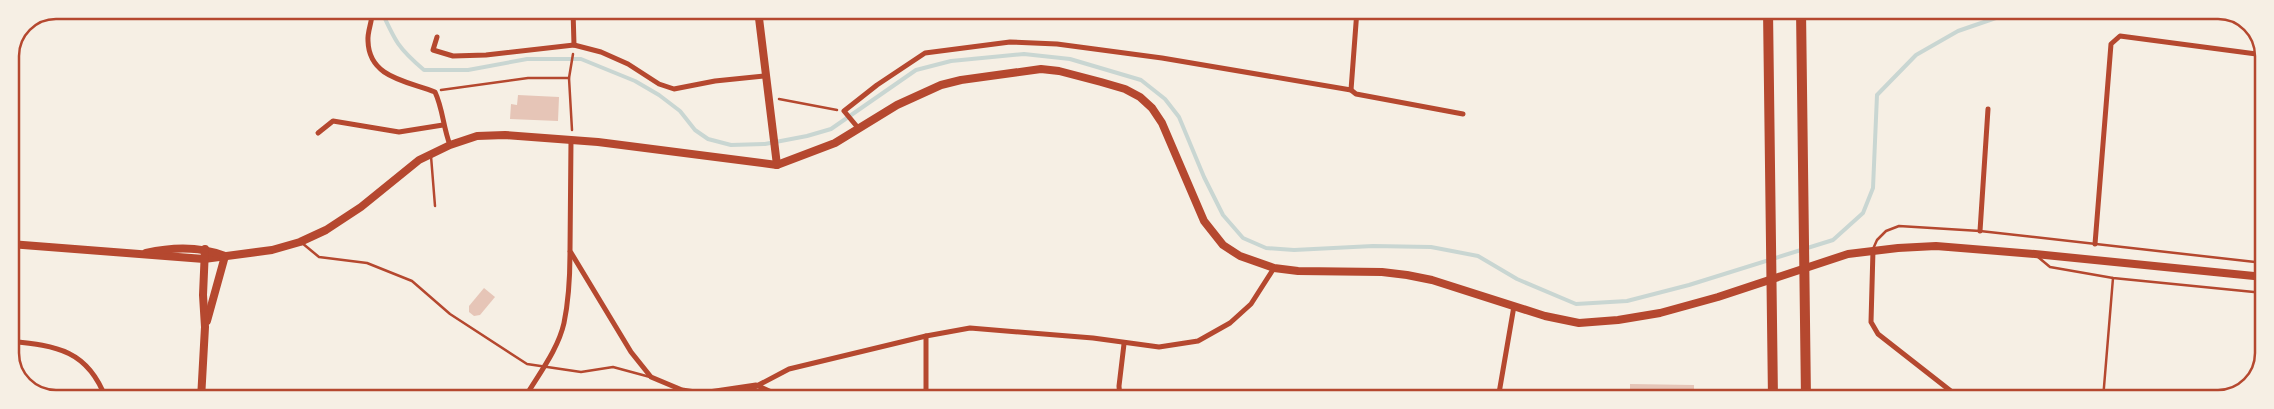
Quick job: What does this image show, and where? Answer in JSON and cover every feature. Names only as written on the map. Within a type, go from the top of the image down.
[{"type":"highway","points":[[1768,19],[1773,390]]},
{"type":"highway","points":[[1801,19],[1806,390]]},
{"type":"main road","points":[[759,19],[777,165]]},
{"type":"main road","points":[[19,245],[204,259],[272,250],[300,242],[326,230],[344,219],[431,152],[477,136],[506,135],[571,140],[777,165],[814,152],[859,129],[920,93],[961,80],[1041,69],[1059,71],[1125,89],[1140,97],[1152,108],[1162,124],[1194,201],[1211,231],[1223,245],[1240,256],[1274,268],[1298,271],[1382,272],[1407,275],[1432,280],[1514,306],[1579,323],[1618,320],[1660,313],[1718,297],[1830,259],[1873,250],[1936,246],[2255,276]]},
{"type":"main road","points":[[143,253],[171,248],[205,249],[224,256]]},
{"type":"main road","points":[[201,390],[205,327],[205,249]]},
{"type":"main road","points":[[205,327],[224,256]]},
{"type":"street","points":[[371,19],[368,39],[369,54],[377,68],[396,79],[435,92],[441,104],[443,124],[450,145]]},
{"type":"street","points":[[573,19],[574,45]]},
{"type":"street","points":[[1351,90],[1356,19]]},
{"type":"street","points":[[2095,244],[2111,44],[2120,36],[2255,54]]},
{"type":"street","points":[[436,37],[433,50],[453,56],[486,55],[574,45],[601,52],[628,64],[659,84],[674,89],[715,81],[765,76]]},
{"type":"street","points":[[859,129],[845,113],[877,85],[925,53],[1010,42],[1057,44],[1162,58],[1351,90],[1356,94],[1463,114]]},
{"type":"street","points":[[1980,231],[1988,109]]},
{"type":"street","points":[[318,133],[334,121],[399,132],[443,124]]},
{"type":"street","points":[[530,390],[543,368],[564,324],[570,286],[571,140]]},
{"type":"street","points":[[1873,250],[1871,322],[1878,334],[1950,390]]},
{"type":"street","points":[[570,251],[631,352],[651,378],[682,390]]},
{"type":"street","points":[[747,390],[789,369],[926,336],[970,328],[1093,338],[1124,344],[1159,347],[1198,341],[1230,323],[1251,304],[1274,268]]},
{"type":"street","points":[[1500,390],[1514,306]]},
{"type":"street","points":[[926,336],[926,390]]},
{"type":"street","points":[[19,342],[61,349],[75,356],[88,366],[100,381],[103,390]]},
{"type":"street","points":[[1119,390],[1124,344]]},
{"type":"street","points":[[732,390],[756,385],[767,390]]},
{"type":"lane","points":[[431,152],[435,206]]},
{"type":"lane","points":[[1873,250],[1877,240],[1886,230],[1899,226],[1980,231],[2255,262]]},
{"type":"lane","points":[[300,242],[319,257],[367,263],[412,281],[450,314],[527,364],[543,368],[581,372],[613,367],[651,378]]},
{"type":"lane","points":[[2035,254],[2050,267],[2113,278],[2255,293]]},
{"type":"lane","points":[[2104,390],[2113,278]]},
{"type":"path","points":[[571,140],[569,78],[573,55]]},
{"type":"path","points":[[435,92],[453,87],[528,78],[569,78]]},
{"type":"path","points":[[768,97],[845,113]]},
{"type":"building","points":[[518,95],[559,97],[558,121],[510,119],[511,104],[517,105]]},
{"type":"building","points":[[484,288],[495,297],[480,315],[474,316],[469,312],[469,306]]},
{"type":"building","points":[[1630,384],[1694,385],[1694,390],[1630,390]]},
{"type":"waterway","points":[[385,19],[398,43],[408,56],[424,70],[468,70],[527,59],[581,59],[635,81],[659,95],[680,111],[695,130],[708,139],[731,145],[765,144],[807,136],[831,129],[916,70],[951,61],[1024,54],[1070,59],[1141,80],[1165,99],[1179,117],[1204,177],[1223,215],[1243,238],[1266,248],[1294,250],[1373,246],[1431,247],[1478,256],[1517,279],[1576,304],[1627,301],[1689,285],[1833,240],[1863,213],[1873,188],[1877,95],[1916,55],[1958,31],[1993,19]]}]
